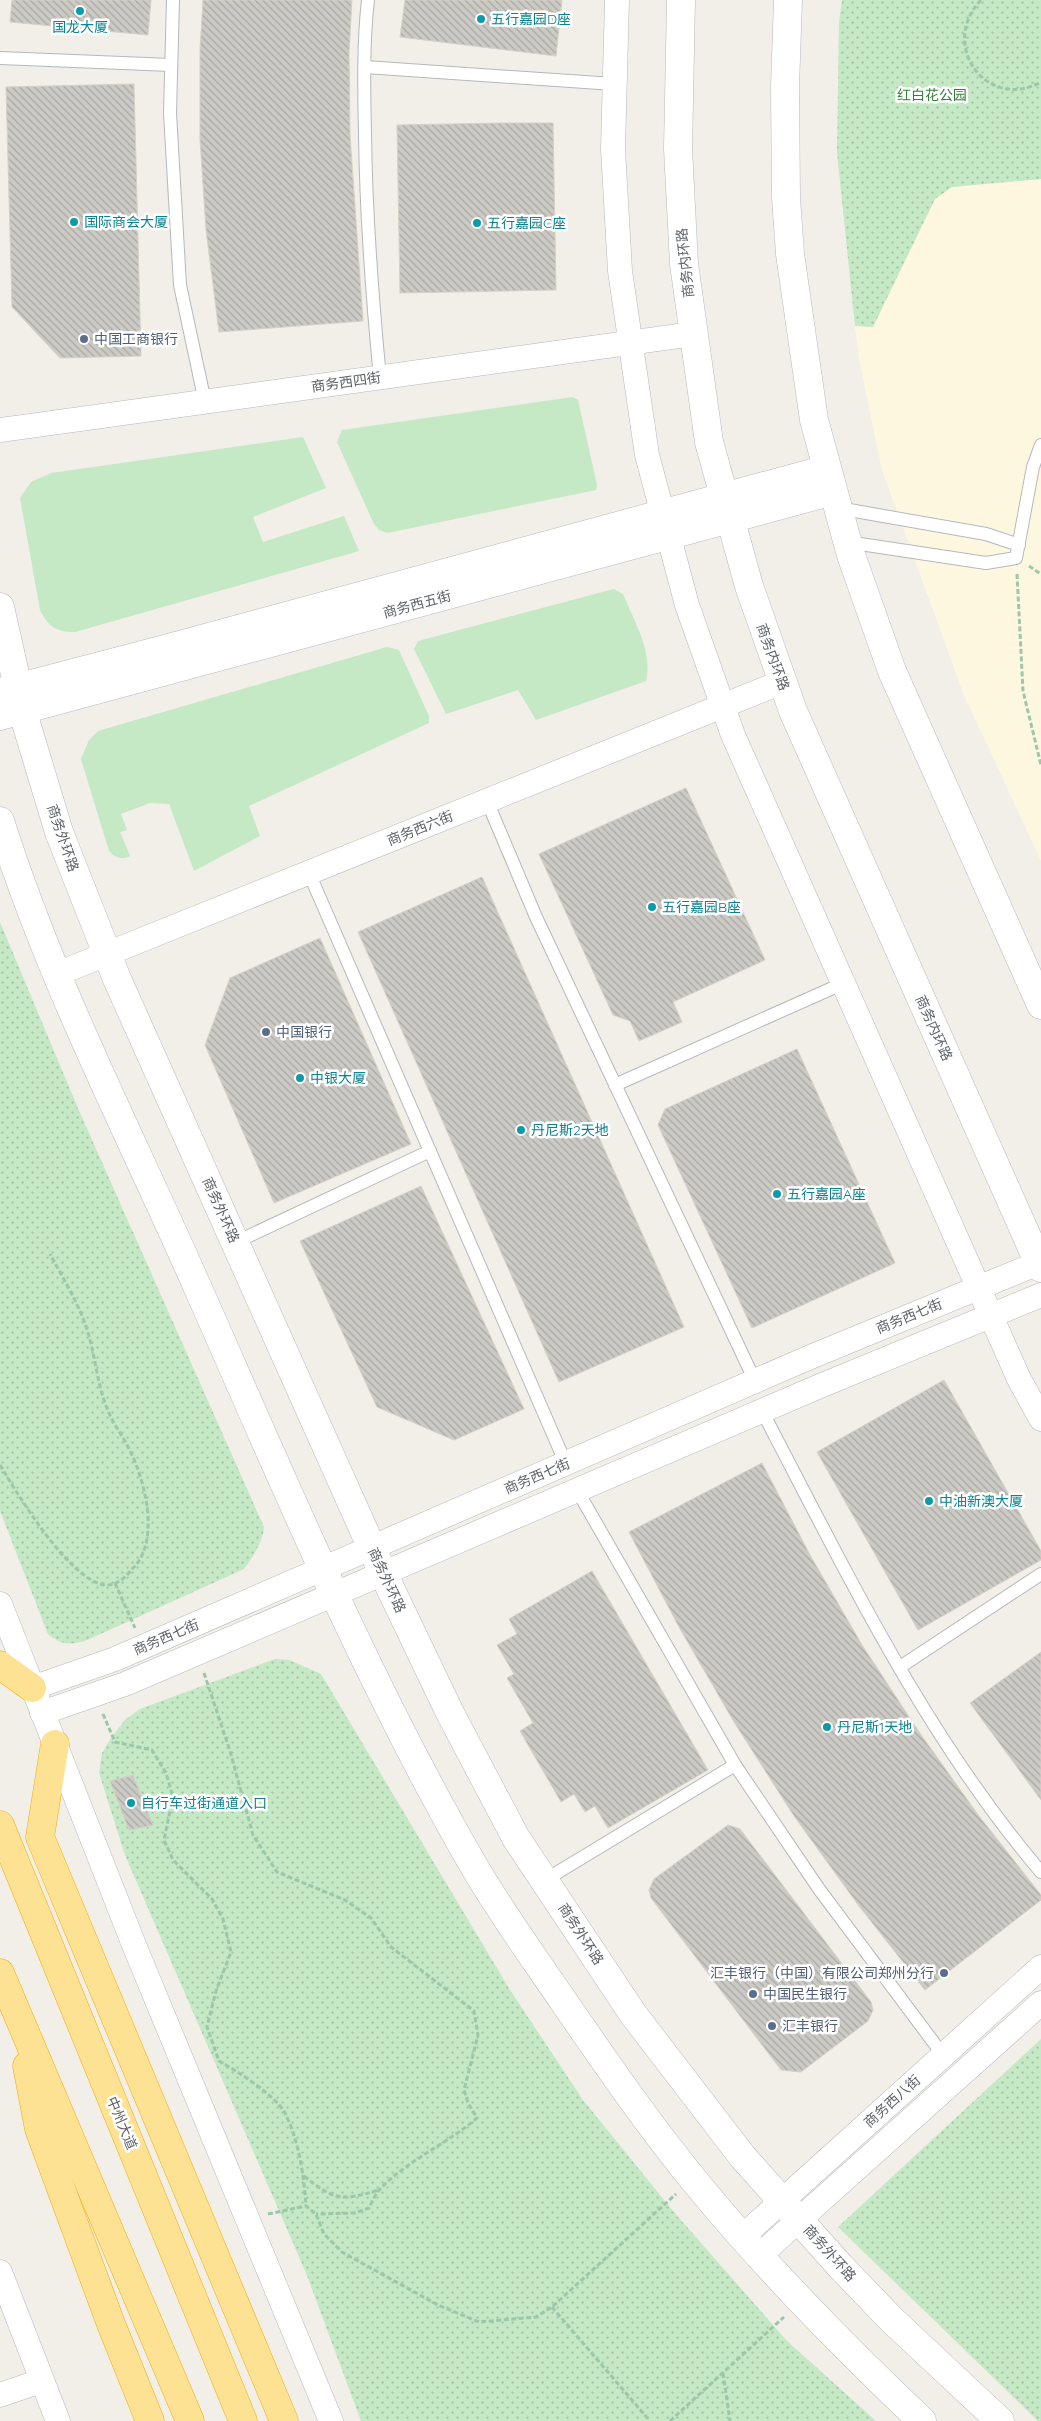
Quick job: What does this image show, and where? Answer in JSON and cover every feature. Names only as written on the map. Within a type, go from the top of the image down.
[{"type":"highway","points":[[0,1665],[32,1688]]},
{"type":"highway","points":[[55,1744],[40,1838],[183,2175],[284,2421]]},
{"type":"highway","name":"中州大道","points":[[0,1825],[243,2421]]},
{"type":"highway","points":[[0,1973],[190,2421]]},
{"type":"highway","points":[[0,1994],[18,2014],[39,2128],[111,2324],[150,2421]]},
{"type":"street","points":[[617,0],[614,84],[615,206],[620,271],[629,343],[647,455],[687,605],[733,735],[1019,1379],[1041,1419]]},
{"type":"street","name":"商务内环路","points":[[681,0],[678,94],[679,203],[684,264],[710,442],[749,586],[793,711],[1040,1264]]},
{"type":"street","points":[[788,0],[784,148],[790,254],[814,420],[847,542],[892,671],[1041,1005]]},
{"type":"street","name":"商务西四街","points":[[0,430],[693,334]]},
{"type":"street","name":"商务西五街","points":[[10,701],[727,508],[833,489]]},
{"type":"street","name":"商务外环路","points":[[0,607],[10,701],[59,832],[144,1044],[236,1242],[383,1573],[458,1730],[516,1838],[633,2014],[742,2156],[892,2320],[1000,2421]]},
{"type":"street","points":[[0,659],[10,701]]},
{"type":"street","name":"商务西六街","points":[[58,974],[782,682]]},
{"type":"street","points":[[0,821],[58,974],[96,1066],[177,1240],[323,1569],[402,1737],[472,1864],[509,1923],[587,2036],[641,2112],[693,2178],[802,2301],[855,2357],[922,2421]]},
{"type":"street","name":"商务西七街","points":[[32,1688],[143,1647],[755,1381],[1040,1264]]},
{"type":"street","name":"商务西七街","points":[[42,1713],[95,1695],[197,1653],[762,1411],[1041,1295]]},
{"type":"street","points":[[0,1604],[134,1945],[331,2421]]},
{"type":"street","name":"商务西八街","points":[[791,2210],[943,2055],[1041,1967]]},
{"type":"street","name":"商务西八街","points":[[751,2245],[1041,2003]]},
{"type":"street","points":[[0,2272],[58,2421]]},
{"type":"street","points":[[0,2395],[41,2381]]},
{"type":"lane","points":[[173,0],[170,113],[180,285],[205,402]]},
{"type":"lane","points":[[368,0],[365,67],[365,187],[368,264],[380,378]]},
{"type":"lane","points":[[0,58],[171,65]]},
{"type":"lane","points":[[365,67],[614,84]]},
{"type":"lane","points":[[847,542],[986,563],[1016,558],[1033,467],[1041,445]]},
{"type":"lane","points":[[833,489],[1019,545]]},
{"type":"lane","points":[[487,801],[536,917],[755,1381]]},
{"type":"lane","points":[[308,873],[566,1464]]},
{"type":"lane","points":[[615,1085],[844,983]]},
{"type":"lane","points":[[236,1242],[430,1151]]},
{"type":"lane","points":[[762,1411],[874,1625],[956,1759],[1020,1847],[1041,1872]]},
{"type":"lane","points":[[578,1490],[735,1765],[824,1897],[943,2055]]},
{"type":"lane","points":[[900,1667],[1041,1574]]},
{"type":"lane","points":[[545,1880],[735,1765]]},
{"type":"path","points":[[981,0],[966,22],[963,35],[966,54],[975,71],[996,86],[1008,89],[1022,89],[1041,82]]},
{"type":"path","points":[[1016,558],[1023,691],[1041,765]]},
{"type":"path","points":[[0,1465],[22,1502],[67,1561],[88,1579],[106,1585],[120,1582],[138,1563],[144,1550],[149,1530],[146,1501],[131,1452],[108,1413],[86,1328],[78,1306],[50,1254]]},
{"type":"path","points":[[115,1583],[143,1647]]},
{"type":"path","points":[[197,1653],[230,1751],[253,1835],[277,1872],[352,1904],[371,1918],[391,1947],[474,2010],[478,2035],[464,2090],[468,2103],[477,2118],[459,2134],[397,2174],[379,2190],[369,2208],[354,2213],[316,2214]]},
{"type":"path","points":[[95,1695],[115,1742],[152,1750],[166,1773],[173,1797],[164,1840],[173,1860],[216,1906],[223,1919],[231,1952],[216,1991],[207,2028],[219,2062],[240,2073],[262,2090],[284,2112],[303,2176],[306,2206],[316,2214],[324,2234],[342,2252],[438,2305],[479,2322],[536,2317],[552,2307],[693,2178]]},
{"type":"path","points":[[303,2176],[324,2192],[350,2199],[379,2190]]},
{"type":"path","points":[[248,2218],[306,2206]]},
{"type":"path","points":[[670,2421],[802,2301]]},
{"type":"path","points":[[552,2307],[650,2421]]},
{"type":"path","points":[[723,2372],[730,2421]]},
{"type":"shaded area","points":[[1041,179],[1041,861],[964,695],[882,470],[859,359],[855,326],[873,326],[935,199],[952,187]]},
{"type":"green space","name":"红白花公园","points":[[842,0],[1041,0],[1041,179],[952,187],[935,199],[873,327],[855,326],[837,152],[839,22]]},
{"type":"green space","points":[[573,397],[578,400],[597,485],[596,490],[387,533],[379,530],[374,524],[337,442],[342,430]]},
{"type":"green space","points":[[303,437],[326,488],[253,517],[263,542],[344,516],[359,551],[75,632],[58,630],[46,621],[40,610],[20,498],[31,482],[51,473]]},
{"type":"green space","points":[[614,589],[623,594],[645,648],[647,659],[646,681],[536,720],[518,690],[446,714],[414,649],[418,641]]},
{"type":"green space","points":[[387,647],[399,650],[429,716],[429,723],[249,806],[260,836],[194,871],[169,804],[150,803],[121,814],[127,830],[120,832],[130,856],[119,858],[109,851],[81,759],[89,740],[98,731]]},
{"type":"green space","points":[[0,922],[77,1106],[264,1527],[254,1555],[244,1569],[85,1641],[74,1643],[61,1642],[48,1634],[0,1511]]},
{"type":"green space","points":[[275,1659],[289,1660],[321,1674],[510,1990],[583,2100],[673,2211],[787,2341],[876,2421],[361,2421],[306,2273],[125,1855],[99,1773],[102,1753],[111,1738],[125,1720],[140,1709]]},
{"type":"green space","points":[[1041,2039],[1041,2421],[1038,2421],[838,2227]]},
{"type":"building","name":"国龙大厦","points":[[12,0],[151,0],[148,35],[10,22]]},
{"type":"building","points":[[203,0],[352,0],[349,53],[350,135],[363,321],[219,332],[206,230],[200,140],[200,49]]},
{"type":"building","name":"五行嘉园D座","points":[[405,0],[562,0],[556,56],[400,37]]},
{"type":"building","name":"国际商会大厦","points":[[134,84],[141,356],[60,358],[12,307],[6,87]]},
{"type":"building","name":"五行嘉园C座","points":[[553,123],[556,290],[400,293],[397,125]]},
{"type":"building","name":"五行嘉园B座","points":[[686,788],[765,960],[673,1002],[682,1022],[639,1041],[630,1021],[613,1015],[539,854]]},
{"type":"building","name":"丹尼斯2天地","points":[[482,877],[684,1327],[559,1382],[358,932]]},
{"type":"building","name":"中银大厦","points":[[320,938],[411,1144],[274,1203],[205,1045],[230,978]]},
{"type":"building","name":"五行嘉园A座","points":[[797,1049],[895,1263],[752,1328],[658,1125],[665,1109]]},
{"type":"building","points":[[421,1186],[524,1409],[454,1440],[377,1407],[300,1241]]},
{"type":"building","name":"中油新澳大厦","points":[[944,1380],[1041,1551],[1041,1560],[918,1630],[817,1452]]},
{"type":"building","name":"丹尼斯1天地","points":[[762,1463],[810,1555],[862,1645],[919,1732],[979,1816],[1041,1895],[1041,1900],[925,1990],[859,1906],[794,1816],[734,1722],[679,1627],[629,1532]]},
{"type":"building","points":[[592,1571],[708,1770],[608,1828],[595,1806],[585,1812],[574,1794],[561,1802],[520,1731],[533,1723],[507,1678],[514,1674],[497,1645],[517,1634],[509,1619]]},
{"type":"building","points":[[1041,1652],[1041,1800],[970,1703]]},
{"type":"building","name":"自行车过街通道入口","points":[[133,1775],[153,1825],[129,1830],[110,1781]]},
{"type":"building","points":[[728,1825],[740,1829],[871,2002],[873,2010],[868,2021],[801,2072],[781,2070],[651,1898],[649,1890],[654,1879]]},
{"type":"place","name":"国龙大厦","points":[[80,11]]},
{"type":"place","name":"五行嘉园D座","points":[[481,19]]},
{"type":"place","name":"国际商会大厦","points":[[74,222]]},
{"type":"place","name":"五行嘉园C座","points":[[477,223]]},
{"type":"place","name":"中国工商银行","points":[[84,339]]},
{"type":"place","name":"五行嘉园B座","points":[[652,907]]},
{"type":"place","name":"中国银行","points":[[266,1032]]},
{"type":"place","name":"中银大厦","points":[[300,1078]]},
{"type":"place","name":"丹尼斯2天地","points":[[521,1130]]},
{"type":"place","name":"五行嘉园A座","points":[[777,1194]]},
{"type":"place","name":"中油新澳大厦","points":[[929,1501]]},
{"type":"place","name":"丹尼斯1天地","points":[[827,1727]]},
{"type":"place","name":"自行车过街通道入口","points":[[131,1803]]},
{"type":"place","name":"汇丰银行（中国）有限公司郑州分行","points":[[944,1973]]},
{"type":"place","name":"中国民生银行","points":[[753,1994]]},
{"type":"place","name":"汇丰银行","points":[[772,2026]]}]
